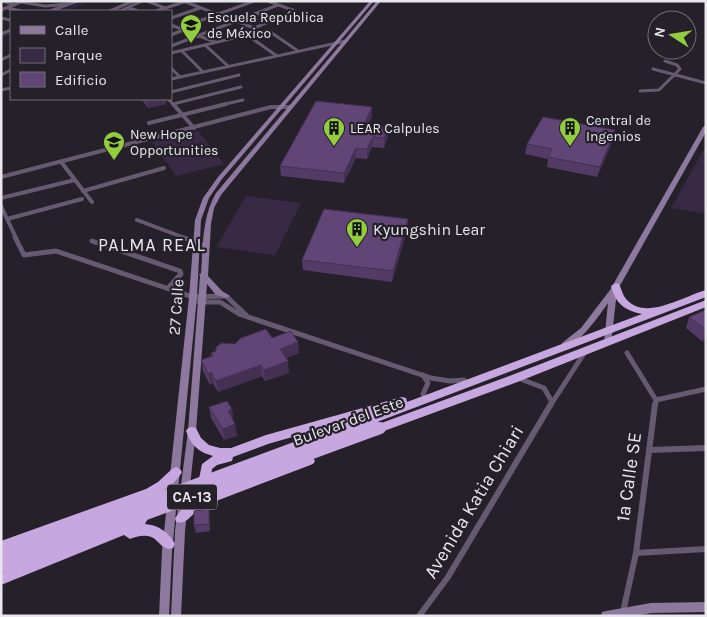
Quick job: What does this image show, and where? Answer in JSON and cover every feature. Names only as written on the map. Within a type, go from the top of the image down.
[{"type":"highway","points":[[614,289],[625,306],[656,312]]},
{"type":"highway","name":"Bulevar del Este","points":[[2,568],[376,423],[484,377],[706,293]]},
{"type":"highway","name":"Bulevar del Este","points":[[376,423],[516,378],[706,301]]},
{"type":"highway","points":[[240,487],[218,488],[211,485],[204,473],[208,465],[217,459],[237,457],[308,430],[464,380],[484,377]]},
{"type":"highway","points":[[181,518],[197,504],[401,425],[479,391]]},
{"type":"highway","points":[[192,431],[200,446],[225,454],[265,440],[308,430]]},
{"type":"highway","points":[[1,547],[128,502],[157,489],[176,472]]},
{"type":"highway","points":[[86,546],[142,521],[146,512],[144,507],[128,502]]},
{"type":"highway","points":[[2,568],[147,529],[157,532],[168,544]]},
{"type":"street","points":[[2,1],[14,5]]},
{"type":"street","points":[[64,1],[69,4]]},
{"type":"street","points":[[53,10],[78,1]]},
{"type":"street","points":[[112,10],[133,1]]},
{"type":"street","points":[[123,10],[142,1]]},
{"type":"street","points":[[147,1],[165,8]]},
{"type":"street","points":[[172,34],[218,14],[254,1]]},
{"type":"street","points":[[159,10],[183,2],[254,28],[295,11],[268,1]]},
{"type":"street","name":"27 Calle","points":[[164,616],[168,544],[198,220],[211,191],[372,1]]},
{"type":"street","name":"27 Calle","points":[[176,616],[181,518],[192,431],[203,276],[212,206],[220,192],[379,1]]},
{"type":"street","points":[[1,10],[22,2],[45,6],[69,4]]},
{"type":"street","points":[[172,46],[278,5]]},
{"type":"street","points":[[7,8],[17,10]]},
{"type":"street","points":[[129,8],[135,10]]},
{"type":"street","points":[[172,18],[201,8]]},
{"type":"street","points":[[256,14],[281,17]]},
{"type":"street","points":[[1,18],[10,20]]},
{"type":"street","points":[[172,25],[216,43]]},
{"type":"street","points":[[269,31],[298,51]]},
{"type":"street","points":[[172,53],[247,35],[277,56]]},
{"type":"street","points":[[172,79],[346,41]]},
{"type":"street","points":[[205,45],[228,66]]},
{"type":"street","points":[[182,51],[203,72]]},
{"type":"street","points":[[640,91],[659,90],[681,67],[665,61]]},
{"type":"street","points":[[653,68],[654,71],[706,83]]},
{"type":"street","points":[[172,69],[180,77]]},
{"type":"street","points":[[172,92],[239,75]]},
{"type":"street","points":[[172,104],[242,87]]},
{"type":"street","points":[[169,100],[194,128]]},
{"type":"street","points":[[149,123],[243,100]]},
{"type":"street","points":[[1,178],[271,107],[290,107]]},
{"type":"street","points":[[564,346],[584,330],[614,289],[706,127]]},
{"type":"street","points":[[62,163],[92,202]]},
{"type":"street","points":[[83,191],[164,168]]},
{"type":"street","points":[[1,198],[75,180]]},
{"type":"street","points":[[211,191],[220,192]]},
{"type":"street","points":[[7,219],[82,199]]},
{"type":"street","points":[[204,203],[212,206]]},
{"type":"street","points":[[1,206],[24,255],[56,251],[168,288],[192,300],[226,296]]},
{"type":"street","points":[[137,220],[206,246]]},
{"type":"street","points":[[92,241],[180,271],[181,274],[168,288]]},
{"type":"street","points":[[203,276],[248,317]]},
{"type":"street","points":[[608,342],[614,289]]},
{"type":"street","points":[[202,299],[220,302],[248,317],[422,375],[443,381],[464,380]]},
{"type":"street","name":"Avenida Katia Chiari","points":[[419,616],[448,577],[552,402],[587,349]]},
{"type":"street","points":[[627,354],[656,400],[706,388]]},
{"type":"street","points":[[422,375],[428,383],[424,394]]},
{"type":"street","points":[[516,378],[536,383],[544,388],[552,402]]},
{"type":"street","name":"1a Calle SE","points":[[622,612],[636,553],[656,400]]},
{"type":"street","points":[[649,450],[706,448]]},
{"type":"street","points":[[636,553],[706,548]]},
{"type":"street","points":[[606,616],[651,608],[706,607]]},
{"type":"green space","points":[[198,131],[224,164],[176,176],[152,142]]},
{"type":"green space","points":[[706,145],[706,214],[671,208]]},
{"type":"green space","points":[[246,196],[301,203],[275,255],[216,247]]},
{"type":"building","name":"LEAR Calpules","points":[[316,101],[372,107],[362,129],[379,130],[380,126],[389,127],[384,138],[373,137],[367,149],[356,148],[344,173],[280,166]]},
{"type":"building","name":"Central de Ingenios","points":[[543,117],[615,130],[600,167],[548,157],[552,149],[527,144]]},
{"type":"building","name":"Kyungshin Lear","points":[[324,209],[408,219],[393,271],[302,260]]},
{"type":"building","points":[[706,310],[706,330],[689,317]]},
{"type":"building","points":[[266,329],[272,338],[291,331],[298,342],[280,349],[288,361],[264,370],[261,365],[216,381],[211,372],[209,374],[201,360],[213,356],[211,353],[216,351],[216,347],[222,343],[235,344],[241,338]]},
{"type":"building","points":[[227,401],[232,409],[228,411],[235,424],[223,429],[209,407]]},
{"type":"building","points":[[209,509],[209,524],[194,525],[194,511]]},
{"type":"waterway","points":[[66,10],[89,1]]},
{"type":"waterway","points":[[1,37],[10,33]]},
{"type":"place","name":"Escuela República de México","points":[[191,44]]},
{"type":"place","name":"LEAR Calpules","points":[[334,147]]},
{"type":"place","name":"Central de Ingenios","points":[[570,147]]},
{"type":"place","name":"New Hope Opportunities","points":[[114,161]]},
{"type":"place","name":"Kyungshin Lear","points":[[357,248]]},
{"type":"district","name":"PALMA REAL","points":[[152,245]]}]
